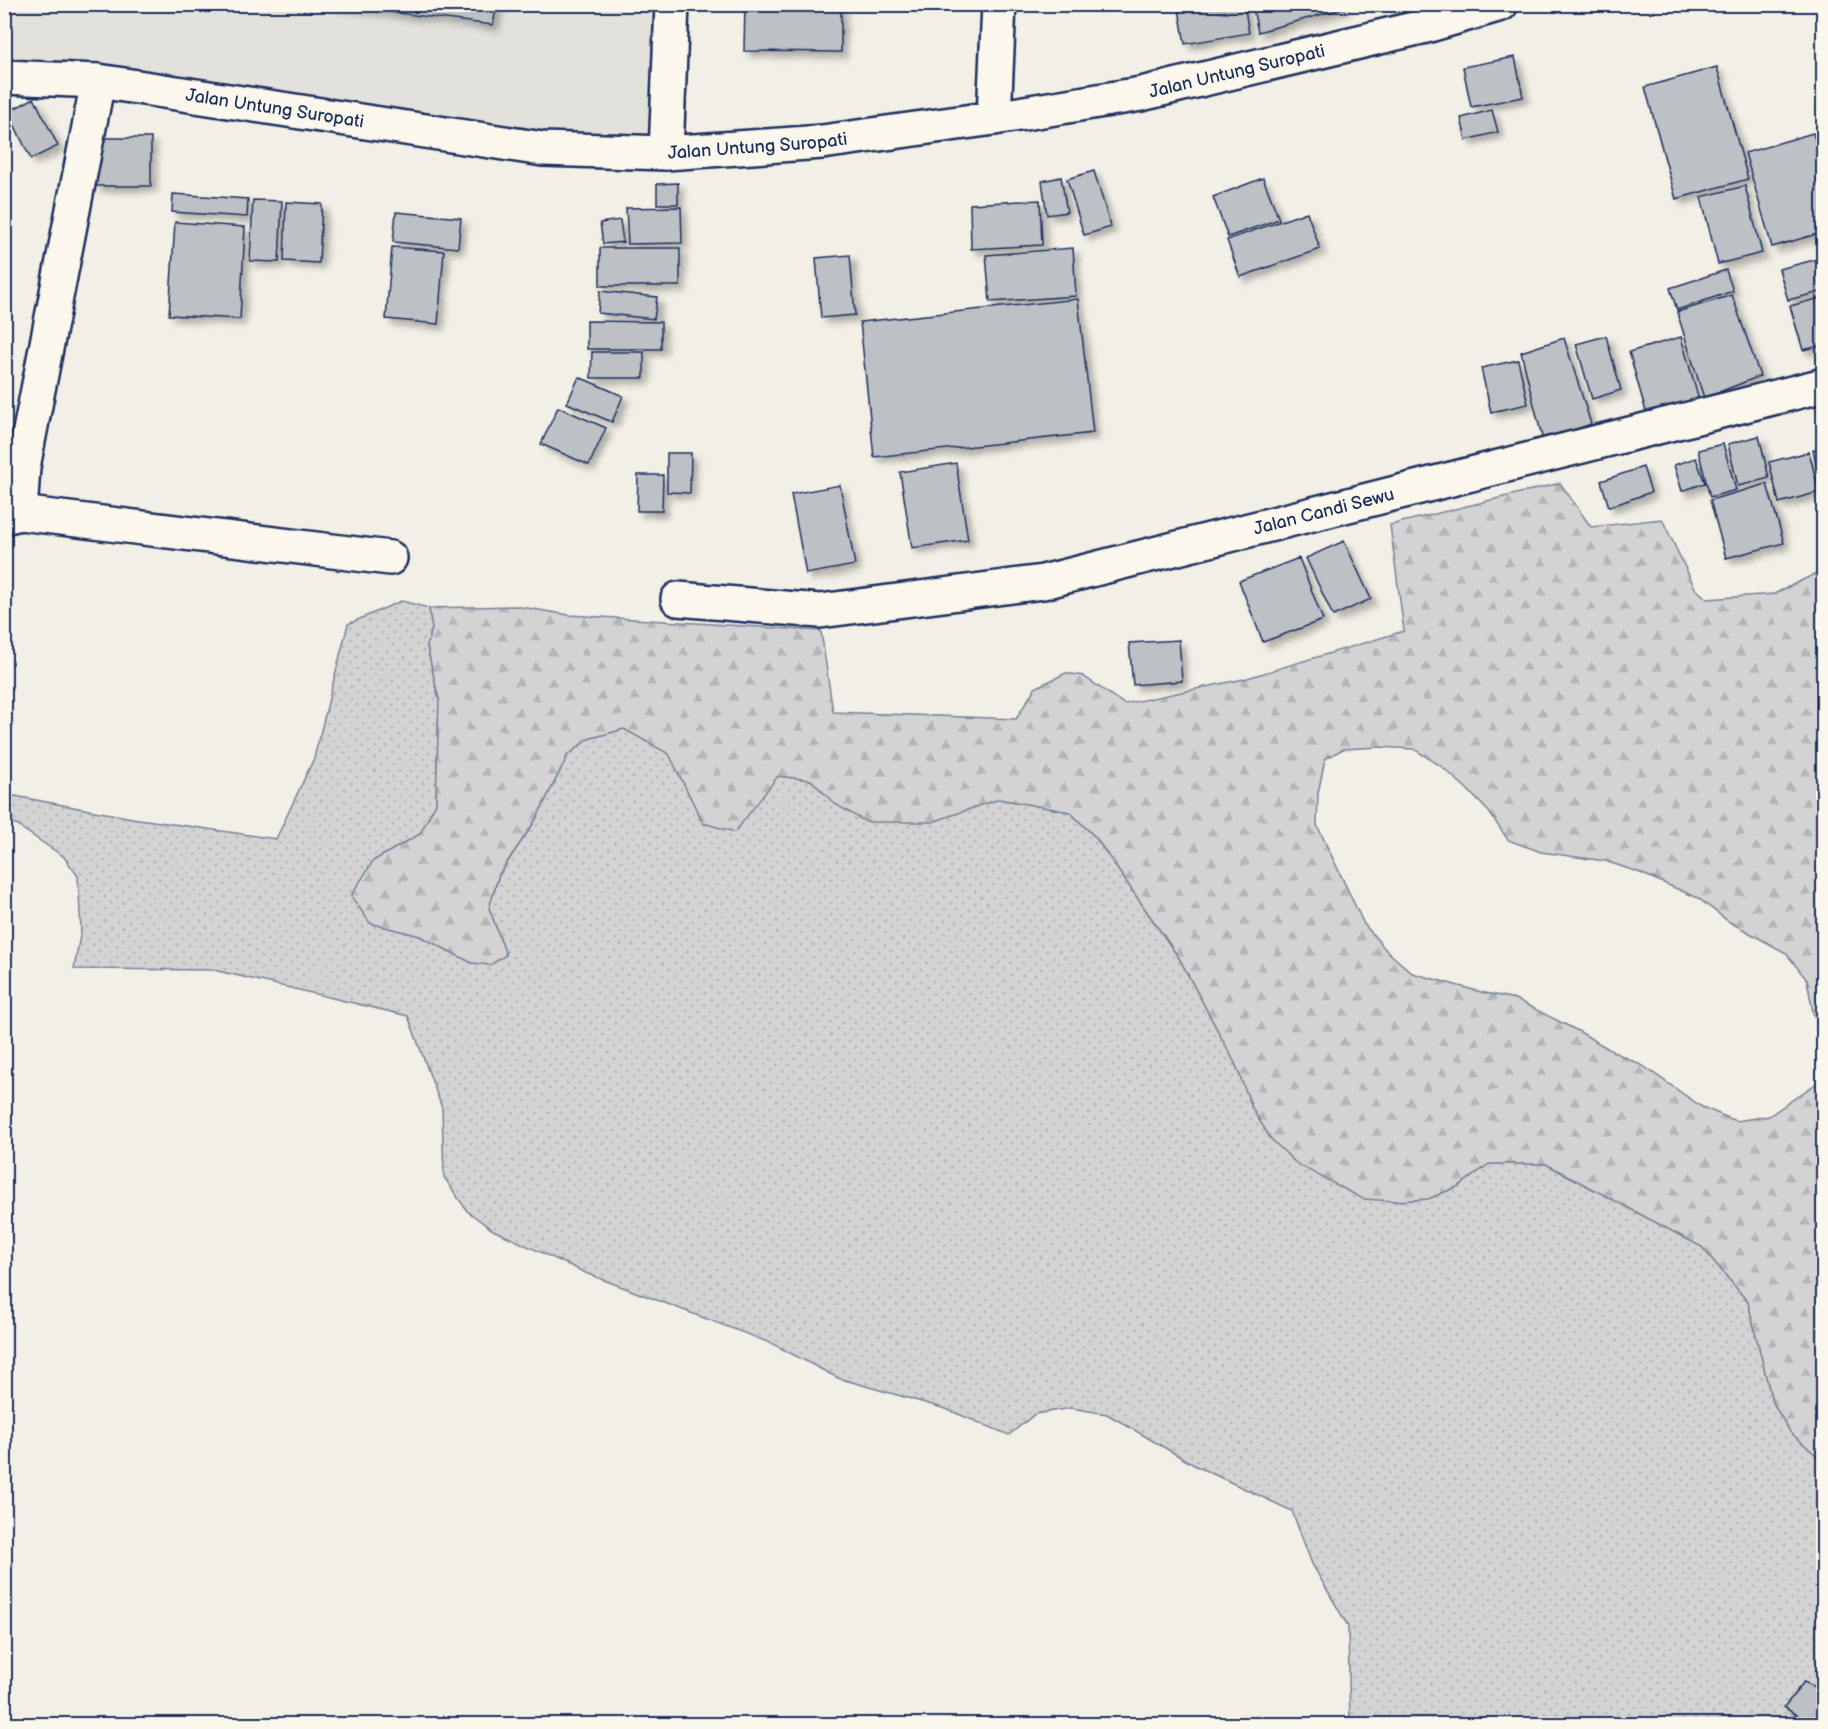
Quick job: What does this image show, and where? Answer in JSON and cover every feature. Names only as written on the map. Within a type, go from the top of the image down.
[{"type":"street","points":[[666,153],[672,4]]},
{"type":"street","points":[[994,118],[999,4]]},
{"type":"street","name":"Jalan Untung Suropati","points":[[4,77],[98,81],[543,149],[666,153],[822,142],[994,118],[1141,94],[1426,26],[1501,4]]},
{"type":"street","points":[[98,81],[24,467],[12,515],[390,558]]},
{"type":"street","name":"Jalan Candi Sewu","points":[[678,599],[820,611],[1044,582],[1824,385]]},
{"type":"shaded area","points":[[5,5],[679,5],[667,164],[430,148],[71,95],[5,93]]},
{"type":"green space","points":[[1560,483],[1591,527],[1662,519],[1695,588],[1707,599],[1774,594],[1823,570],[1823,1041],[1813,1012],[1807,980],[1786,953],[1728,921],[1698,898],[1638,872],[1605,861],[1541,852],[1508,840],[1489,812],[1466,788],[1441,766],[1414,749],[1379,747],[1343,749],[1325,759],[1318,793],[1317,825],[1364,924],[1386,950],[1412,973],[1515,999],[1643,1066],[1702,1107],[1736,1121],[1769,1116],[1823,1079],[1823,1461],[1790,1432],[1772,1401],[1748,1302],[1702,1247],[1546,1164],[1489,1164],[1459,1186],[1428,1199],[1395,1201],[1363,1199],[1297,1164],[1271,1139],[1253,1110],[1235,1063],[1179,958],[1096,838],[1070,812],[999,799],[932,822],[866,822],[835,804],[811,780],[778,776],[735,832],[703,823],[669,754],[624,729],[588,739],[568,755],[535,821],[499,874],[489,908],[506,955],[490,965],[472,963],[420,936],[370,923],[351,896],[373,861],[420,834],[436,803],[439,700],[427,646],[432,629],[429,608],[515,606],[569,615],[821,631],[833,712],[1016,719],[1035,688],[1066,673],[1083,676],[1124,704],[1244,679],[1404,631],[1390,525]]},
{"type":"green space","points":[[401,601],[429,608],[432,629],[427,646],[439,700],[436,803],[420,834],[373,861],[370,923],[420,936],[472,963],[506,955],[489,908],[499,875],[535,821],[568,755],[588,739],[624,729],[669,753],[703,823],[778,776],[811,780],[835,804],[932,822],[999,799],[1070,812],[1096,838],[1179,958],[1235,1063],[1253,1110],[1271,1139],[1395,1201],[1428,1199],[1459,1186],[1489,1164],[1546,1164],[1702,1247],[1748,1302],[1772,1401],[1791,1432],[1823,1461],[1823,1724],[1350,1724],[1348,1626],[1312,1564],[1292,1511],[1196,1466],[1107,1414],[1071,1408],[1035,1414],[1009,1435],[946,1409],[838,1378],[773,1344],[588,1274],[493,1230],[467,1211],[444,1177],[442,1108],[408,1016],[214,970],[74,969],[81,930],[78,876],[64,857],[11,821],[9,795],[132,818],[276,839],[314,758],[348,624]]},
{"type":"building","points":[[327,4],[497,4],[493,25]]},
{"type":"building","points":[[745,4],[841,4],[841,52],[744,51]]},
{"type":"building","points":[[1178,4],[1244,4],[1249,33],[1185,44]]},
{"type":"building","points":[[1252,4],[1344,4],[1345,8],[1258,32]]},
{"type":"building","points":[[1515,57],[1523,97],[1471,107],[1463,67]]},
{"type":"building","points":[[1717,67],[1748,179],[1676,199],[1645,87]]},
{"type":"building","points":[[34,98],[58,146],[31,159],[8,112]]},
{"type":"building","points":[[1492,110],[1498,132],[1466,140],[1461,118]]},
{"type":"building","points":[[1813,133],[1824,169],[1824,232],[1772,247],[1745,153]]},
{"type":"building","points":[[95,138],[151,138],[151,186],[95,186]]},
{"type":"building","points":[[1094,171],[1111,227],[1084,235],[1067,179]]},
{"type":"building","points":[[1061,177],[1067,212],[1047,215],[1042,181]]},
{"type":"building","points":[[1263,178],[1279,219],[1228,237],[1213,197]]},
{"type":"building","points":[[678,183],[678,204],[657,204],[657,184]]},
{"type":"building","points":[[1745,186],[1762,253],[1718,264],[1701,197]]},
{"type":"building","points":[[173,194],[248,199],[247,217],[172,212]]},
{"type":"building","points":[[253,200],[282,201],[279,262],[250,261]]},
{"type":"building","points":[[1040,200],[1042,245],[971,249],[970,204]]},
{"type":"building","points":[[286,202],[322,204],[319,263],[284,261]]},
{"type":"building","points":[[681,207],[682,243],[628,244],[626,208]]},
{"type":"building","points":[[396,212],[461,218],[458,248],[393,242]]},
{"type":"building","points":[[1307,212],[1320,249],[1240,277],[1227,240]]},
{"type":"building","points":[[620,220],[623,242],[603,244],[600,223]]},
{"type":"building","points":[[175,222],[245,227],[240,319],[169,315]]},
{"type":"building","points":[[392,247],[444,251],[438,324],[386,319]]},
{"type":"building","points":[[600,248],[680,248],[680,286],[600,286]]},
{"type":"building","points":[[1073,248],[1076,296],[990,302],[986,255]]},
{"type":"building","points":[[850,255],[855,315],[821,318],[816,258]]},
{"type":"building","points":[[1822,258],[1824,291],[1788,300],[1779,269]]},
{"type":"building","points":[[1726,270],[1733,291],[1677,310],[1670,288]]},
{"type":"building","points":[[600,291],[657,297],[654,319],[598,313]]},
{"type":"building","points":[[1732,295],[1760,376],[1704,398],[1677,312]]},
{"type":"building","points":[[1824,297],[1824,345],[1803,350],[1790,306]]},
{"type":"building","points":[[1078,299],[1093,433],[874,457],[860,322]]},
{"type":"building","points":[[587,321],[661,322],[661,349],[587,349]]},
{"type":"building","points":[[1606,336],[1621,390],[1592,399],[1576,344]]},
{"type":"building","points":[[1681,337],[1699,400],[1647,415],[1629,352]]},
{"type":"building","points":[[1564,338],[1591,424],[1543,441],[1521,352]]},
{"type":"building","points":[[592,352],[644,352],[644,378],[591,378]]},
{"type":"building","points":[[1518,360],[1528,404],[1491,412],[1481,368]]},
{"type":"building","points":[[579,377],[623,396],[612,422],[567,403]]},
{"type":"building","points":[[558,407],[606,428],[589,465],[541,444]]},
{"type":"building","points":[[1759,436],[1769,478],[1738,486],[1728,444]]},
{"type":"building","points":[[1723,444],[1736,490],[1710,497],[1698,450]]},
{"type":"building","points":[[1824,447],[1824,491],[1823,491],[1813,450]]},
{"type":"building","points":[[1809,452],[1819,492],[1779,503],[1769,462]]},
{"type":"building","points":[[667,453],[691,453],[690,493],[667,492]]},
{"type":"building","points":[[1696,458],[1705,483],[1682,491],[1674,465]]},
{"type":"building","points":[[956,463],[968,540],[912,548],[900,472]]},
{"type":"building","points":[[1643,467],[1651,492],[1609,507],[1601,481]]},
{"type":"building","points":[[638,475],[663,475],[662,511],[637,511]]},
{"type":"building","points":[[1767,484],[1784,543],[1726,558],[1710,500]]},
{"type":"building","points":[[840,485],[855,565],[806,574],[791,494]]},
{"type":"building","points":[[1344,541],[1371,599],[1333,616],[1306,558]]},
{"type":"building","points":[[1299,558],[1323,620],[1263,642],[1239,581]]},
{"type":"building","points":[[1179,640],[1182,681],[1133,685],[1129,643]]},
{"type":"building","points":[[1804,1682],[1824,1691],[1824,1724],[1810,1724],[1784,1707]]}]
